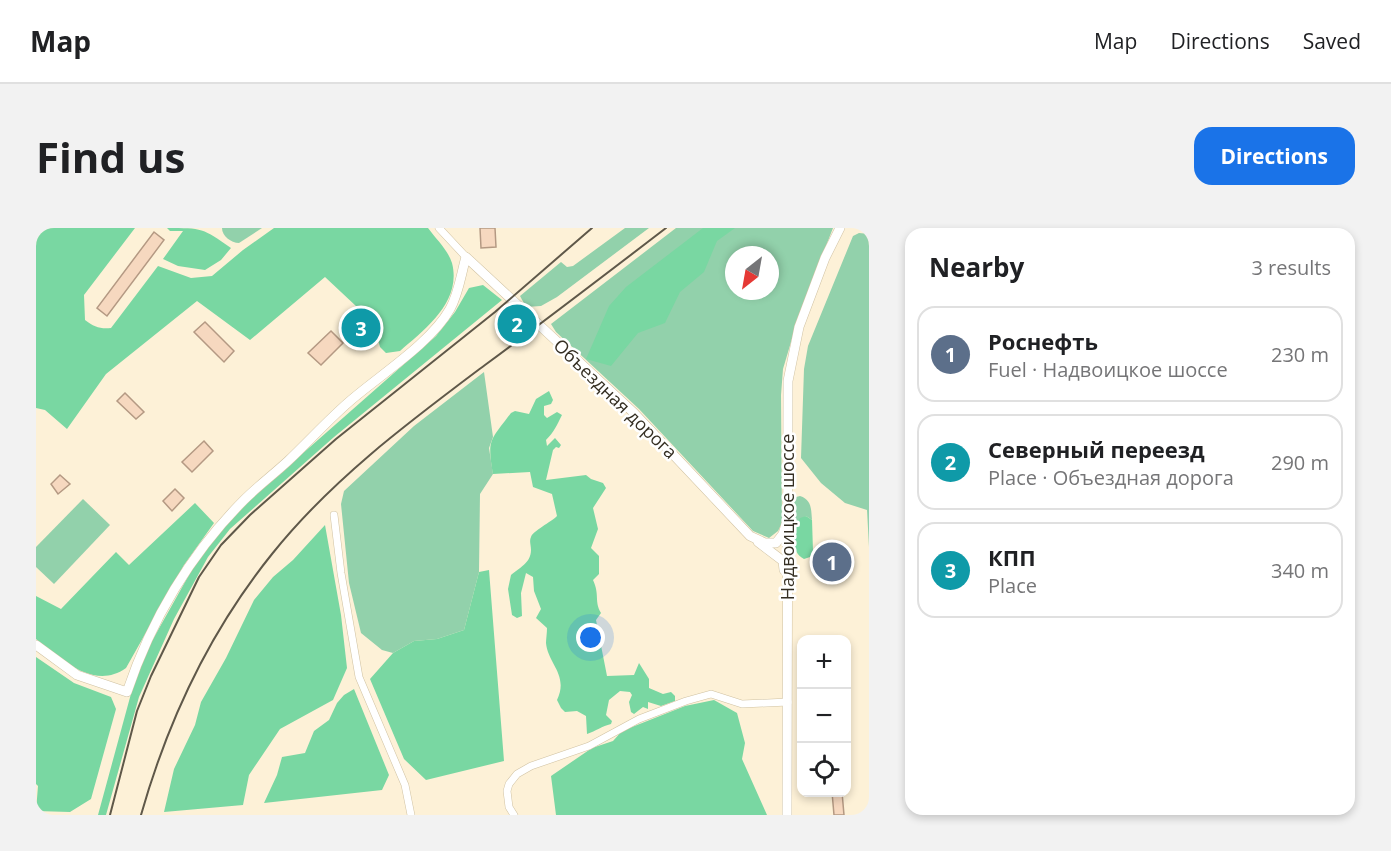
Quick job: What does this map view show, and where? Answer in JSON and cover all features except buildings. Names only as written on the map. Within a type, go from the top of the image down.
[{"type":"street","name":"Объездная дорога","points":[[439,228],[466,257],[634,413],[750,536],[783,561],[788,590]]},
{"type":"street","name":"Надвоицкое шоссе","points":[[787,815],[788,381],[798,327],[825,258],[840,228]]},
{"type":"street","points":[[36,645],[77,675],[127,692],[143,648],[189,565],[204,544],[245,498],[286,463],[350,401],[438,325],[454,300],[466,257]]},
{"type":"street","points":[[333,515],[359,678],[386,736],[405,785],[411,815]]},
{"type":"street","points":[[750,536],[765,543],[776,543],[783,534],[788,521]]},
{"type":"street","points":[[514,815],[509,807],[507,791],[509,784],[517,774],[531,766],[589,746],[639,719],[711,694],[742,704],[788,702]]},
{"type":"green space","points":[[36,228],[135,228],[84,295],[85,320],[94,326],[104,328],[111,328],[158,266],[191,278],[212,276],[274,228],[428,228],[450,258],[454,277],[447,302],[430,324],[400,351],[386,353],[380,347],[373,322],[325,277],[250,340],[197,301],[106,374],[67,429],[45,410],[36,408]]},
{"type":"green space","points":[[167,228],[202,230],[231,248],[221,260],[205,270],[178,266],[163,259],[183,231],[170,231]]},
{"type":"green space","points":[[222,228],[262,228],[239,243],[228,238]]},
{"type":"green space","points":[[625,228],[649,228],[557,297],[541,306],[526,307],[520,296],[561,262],[567,267],[573,266]]},
{"type":"green space","points":[[676,228],[833,228],[799,315],[783,369],[781,395],[782,523],[778,531],[769,538],[753,531],[639,409],[556,332],[551,324]]},
{"type":"green space","points":[[703,228],[735,228],[717,241],[704,272],[680,292],[665,323],[638,333],[611,366],[586,359],[609,306],[626,287]]},
{"type":"green space","points":[[859,233],[869,234],[869,547],[867,510],[845,503],[821,483],[801,458],[804,369],[808,346],[853,236]]},
{"type":"green space","points":[[483,285],[502,300],[334,437],[230,529],[208,557],[174,619],[139,697],[106,815],[98,815],[132,690],[148,648],[194,566],[212,540],[252,498],[436,336],[455,312],[469,288]]},
{"type":"green space","points":[[484,372],[493,437],[489,448],[493,474],[480,494],[479,572],[464,630],[437,639],[414,641],[393,653],[382,650],[361,633],[349,583],[341,504],[344,491],[414,426]]},
{"type":"green space","points":[[549,391],[553,400],[551,404],[544,406],[544,415],[547,418],[557,412],[562,415],[546,440],[547,446],[555,438],[561,445],[553,450],[546,480],[586,475],[603,483],[606,488],[593,508],[598,529],[591,548],[599,556],[599,574],[593,580],[601,613],[596,620],[607,676],[634,675],[639,663],[649,679],[649,688],[663,694],[671,692],[675,696],[675,701],[661,706],[648,702],[648,709],[643,707],[634,714],[631,712],[629,702],[632,695],[630,692],[620,691],[609,700],[606,715],[612,721],[611,724],[587,734],[586,716],[577,711],[565,712],[557,700],[561,684],[546,643],[547,628],[536,618],[541,609],[534,591],[533,577],[526,573],[521,593],[522,616],[517,618],[512,615],[508,589],[511,575],[529,558],[532,535],[557,516],[552,494],[533,487],[530,472],[493,474],[490,454],[494,435],[511,413],[515,411],[529,414],[536,399]]},
{"type":"green space","points":[[800,496],[809,502],[812,520],[806,516],[796,523],[794,530],[794,502],[796,497]]},
{"type":"green space","points":[[83,499],[110,525],[54,584],[36,567],[36,547]]},
{"type":"green space","points":[[195,503],[214,523],[184,565],[126,668],[114,674],[102,676],[90,674],[67,663],[36,639],[36,596],[61,609],[116,552],[129,565]]},
{"type":"green space","points":[[806,516],[812,520],[813,552],[810,557],[804,559],[796,551],[793,540],[797,523],[800,518]]},
{"type":"green space","points":[[325,525],[341,615],[347,668],[333,700],[280,729],[249,775],[243,805],[164,812],[174,769],[195,725],[201,702],[226,658],[254,600],[273,577],[293,560]]},
{"type":"green space","points":[[489,570],[504,761],[426,780],[404,759],[370,679],[393,653],[414,641],[437,639],[464,630],[479,572]]},
{"type":"green space","points":[[36,657],[74,683],[111,697],[116,709],[91,799],[70,812],[36,811],[38,786],[36,784]]},
{"type":"green space","points":[[354,689],[389,775],[382,790],[264,803],[277,775],[282,757],[305,753],[314,731],[329,720],[337,703]]},
{"type":"green space","points":[[714,700],[737,713],[745,743],[742,759],[767,815],[556,815],[551,776],[592,748],[613,741],[622,731],[685,706]]},
{"type":"railway","points":[[110,815],[137,711],[151,676],[199,577],[221,545],[250,515],[336,439],[495,312],[592,228]]},
{"type":"railway","points":[[141,815],[164,745],[210,645],[250,583],[295,527],[346,476],[400,430],[666,228]]},
{"type":"place","name":"Северный переезд","points":[[517,324]]},
{"type":"place","name":"КПП","points":[[361,328]]},
{"type":"place","name":"Роснефть","points":[[832,562]]}]
